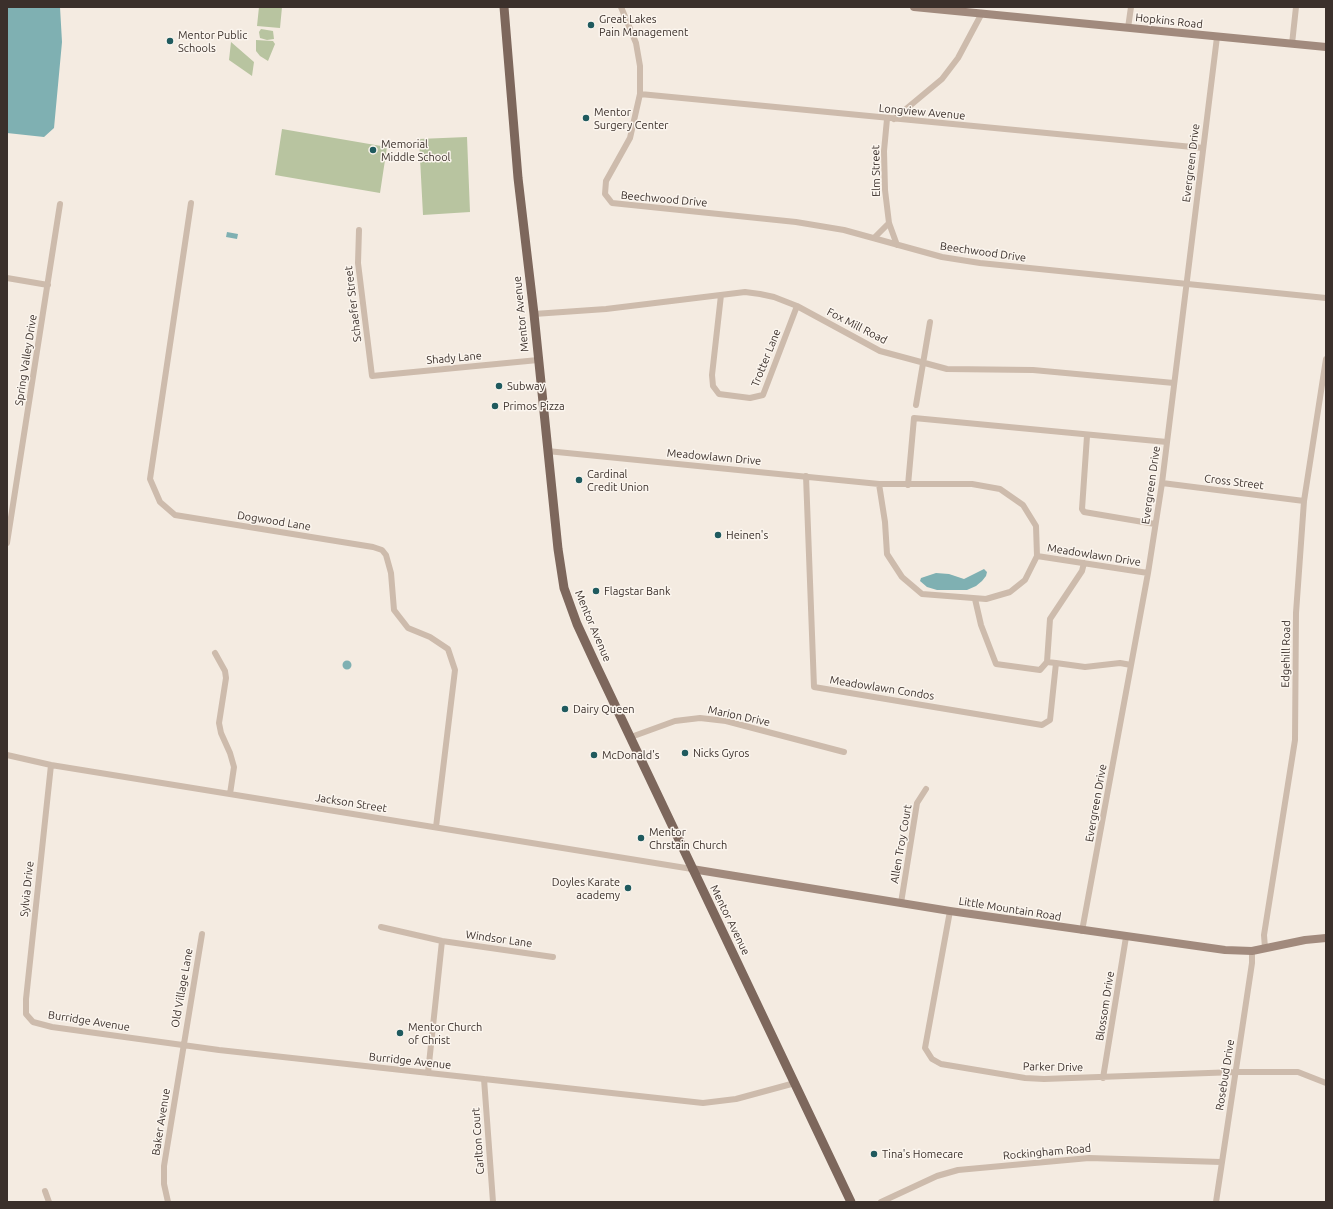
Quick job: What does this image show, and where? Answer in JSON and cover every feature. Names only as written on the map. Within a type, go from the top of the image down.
[{"type":"main road","name":"Mentor Avenue","points":[[504,7],[518,178],[534,314],[559,565],[564,588],[577,624],[851,1202]]},
{"type":"street","points":[[621,7],[631,27],[638,49],[640,66],[640,94]]},
{"type":"street","name":"Hopkins Road","points":[[914,7],[979,11],[1128,28],[1326,47]]},
{"type":"street","points":[[1128,28],[1131,7]]},
{"type":"street","points":[[1292,44],[1296,7]]},
{"type":"street","points":[[890,119],[942,79],[958,58],[979,11]]},
{"type":"street","name":"Evergreen Drive","points":[[1082,931],[1156,524],[1217,37]]},
{"type":"street","name":"Longview Avenue","points":[[640,94],[1203,148]]},
{"type":"street","name":"Beechwood Drive","points":[[640,94],[630,138],[606,181],[605,194],[608,200],[616,205],[775,219],[823,226],[874,238],[942,257],[980,263],[1326,298]]},
{"type":"street","name":"Elm Street","points":[[890,119],[884,166],[889,223],[897,245]]},
{"type":"street","name":"Dogwood Lane","points":[[191,203],[150,479],[160,502],[175,515],[373,547],[382,550],[386,555],[391,573],[394,610],[408,628],[430,637],[448,649],[455,670],[436,827]]},
{"type":"street","name":"Spring Valley Drive","points":[[7,543],[60,204]]},
{"type":"street","points":[[874,238],[889,223]]},
{"type":"street","name":"Schaefer Street","points":[[359,230],[358,263],[372,376]]},
{"type":"street","points":[[7,278],[48,285]]},
{"type":"street","name":"Fox Mill Road","points":[[534,314],[606,309],[745,292],[774,297],[797,306],[880,351],[947,369],[1033,370],[1174,383]]},
{"type":"street","name":"Trotter Lane","points":[[721,295],[712,375],[713,386],[719,394],[750,398],[763,395],[797,306]]},
{"type":"street","points":[[916,405],[930,322]]},
{"type":"street","name":"Edgehill Road","points":[[1264,948],[1264,935],[1295,740],[1296,613],[1304,501],[1326,359]]},
{"type":"street","name":"Shady Lane","points":[[372,376],[538,360]]},
{"type":"street","points":[[908,485],[914,418],[1088,436],[1138,438],[1167,442]]},
{"type":"street","points":[[1088,436],[1082,509],[1084,512],[1156,524]]},
{"type":"street","name":"Meadowlawn Drive","points":[[547,450],[879,484],[972,484],[1000,489],[1023,505],[1036,526],[1037,556],[1025,580],[1010,592],[986,599],[922,594],[902,577],[887,554],[885,522],[879,484]]},
{"type":"street","name":"Meadowlawn Condos","points":[[806,476],[814,688],[1042,724],[1050,720],[1056,663]]},
{"type":"street","name":"Cross Street","points":[[1162,483],[1304,501]]},
{"type":"street","name":"Meadowlawn Drive","points":[[1037,556],[1148,573]]},
{"type":"street","points":[[975,598],[981,625],[996,664],[1040,670],[1047,662],[1050,619],[1082,571],[1084,563]]},
{"type":"street","points":[[215,653],[225,671],[226,678],[219,723],[221,733],[233,760],[234,767],[230,794]]},
{"type":"street","points":[[1047,662],[1085,667],[1120,663],[1131,665]]},
{"type":"street","name":"Marion Drive","points":[[631,736],[675,721],[700,718],[726,721],[844,752]]},
{"type":"street","name":"Jackson Street","points":[[7,755],[51,765],[692,869]]},
{"type":"street","name":"Sylvia Drive","points":[[26,1014],[26,998],[51,765]]},
{"type":"street","name":"Allen Troy Court","points":[[901,903],[917,803],[926,789]]},
{"type":"street","name":"Little Mountain Road","points":[[692,869],[950,911],[1082,931],[1225,950],[1252,951],[1305,940],[1326,938]]},
{"type":"street","name":"Parker Drive","points":[[950,911],[926,1034],[925,1048],[932,1060],[941,1064],[1026,1078],[1103,1078],[1236,1072],[1298,1072],[1326,1083]]},
{"type":"street","name":"Windsor Lane","points":[[381,927],[442,941],[553,957]]},
{"type":"street","name":"Old Village Lane","points":[[183,1045],[202,934]]},
{"type":"street","name":"Blossom Drive","points":[[1103,1078],[1126,937]]},
{"type":"street","points":[[428,1073],[442,941]]},
{"type":"street","name":"Rosebud Drive","points":[[1216,1202],[1252,963],[1252,951]]},
{"type":"street","name":"Burridge Avenue","points":[[26,1014],[33,1022],[52,1026],[183,1045],[703,1103],[736,1099],[795,1083]]},
{"type":"street","name":"Baker Avenue","points":[[168,1202],[164,1184],[164,1166],[183,1045]]},
{"type":"street","name":"Carlton Court","points":[[484,1079],[493,1202]]},
{"type":"street","name":"Rockingham Road","points":[[881,1202],[937,1176],[958,1170],[1089,1158],[1221,1162]]},
{"type":"street","points":[[46,1191],[49,1202]]},
{"type":"green space","points":[[259,7],[282,7],[280,28],[257,26]]},
{"type":"green space","points":[[261,29],[273,31],[274,39],[267,40],[260,38],[259,32]]},
{"type":"green space","points":[[256,40],[273,41],[275,44],[268,61],[260,56],[256,51]]},
{"type":"green space","points":[[231,42],[254,62],[252,76],[229,60]]},
{"type":"green space","points":[[282,129],[387,147],[380,193],[275,175]]},
{"type":"green space","points":[[467,137],[470,212],[423,215],[419,139]]},
{"type":"water","points":[[7,7],[60,7],[62,42],[54,128],[44,137],[7,133]]},
{"type":"water","points":[[227,232],[238,234],[237,239],[226,237]]},
{"type":"water","points":[[984,569],[987,572],[982,581],[976,586],[967,590],[937,590],[927,587],[920,581],[921,578],[936,573],[949,574],[964,579]]},
{"type":"water","points":[[345,661],[349,661],[351,665],[349,669],[345,669],[343,667],[343,663]]},
{"type":"place","name":"Great Lakes Pain Management","points":[[591,25]]},
{"type":"place","name":"Mentor Public Schools","points":[[170,41]]},
{"type":"place","name":"Mentor Surgery Center","points":[[586,118]]},
{"type":"place","name":"Memorial Middle School","points":[[373,150]]},
{"type":"place","name":"Subway","points":[[499,386]]},
{"type":"place","name":"Primos Pizza","points":[[495,406]]},
{"type":"place","name":"Cardinal Credit Union","points":[[579,480]]},
{"type":"place","name":"Heinen's","points":[[718,535]]},
{"type":"place","name":"Flagstar Bank","points":[[596,591]]},
{"type":"place","name":"Dairy Queen","points":[[565,709]]},
{"type":"place","name":"Nicks Gyros","points":[[685,753]]},
{"type":"place","name":"McDonald's","points":[[594,755]]},
{"type":"place","name":"Mentor Chrstain Church","points":[[641,838]]},
{"type":"place","name":"Doyles Karate academy","points":[[628,888]]},
{"type":"place","name":"Mentor Church of Christ","points":[[400,1033]]},
{"type":"place","name":"Tina's Homecare","points":[[874,1154]]}]
